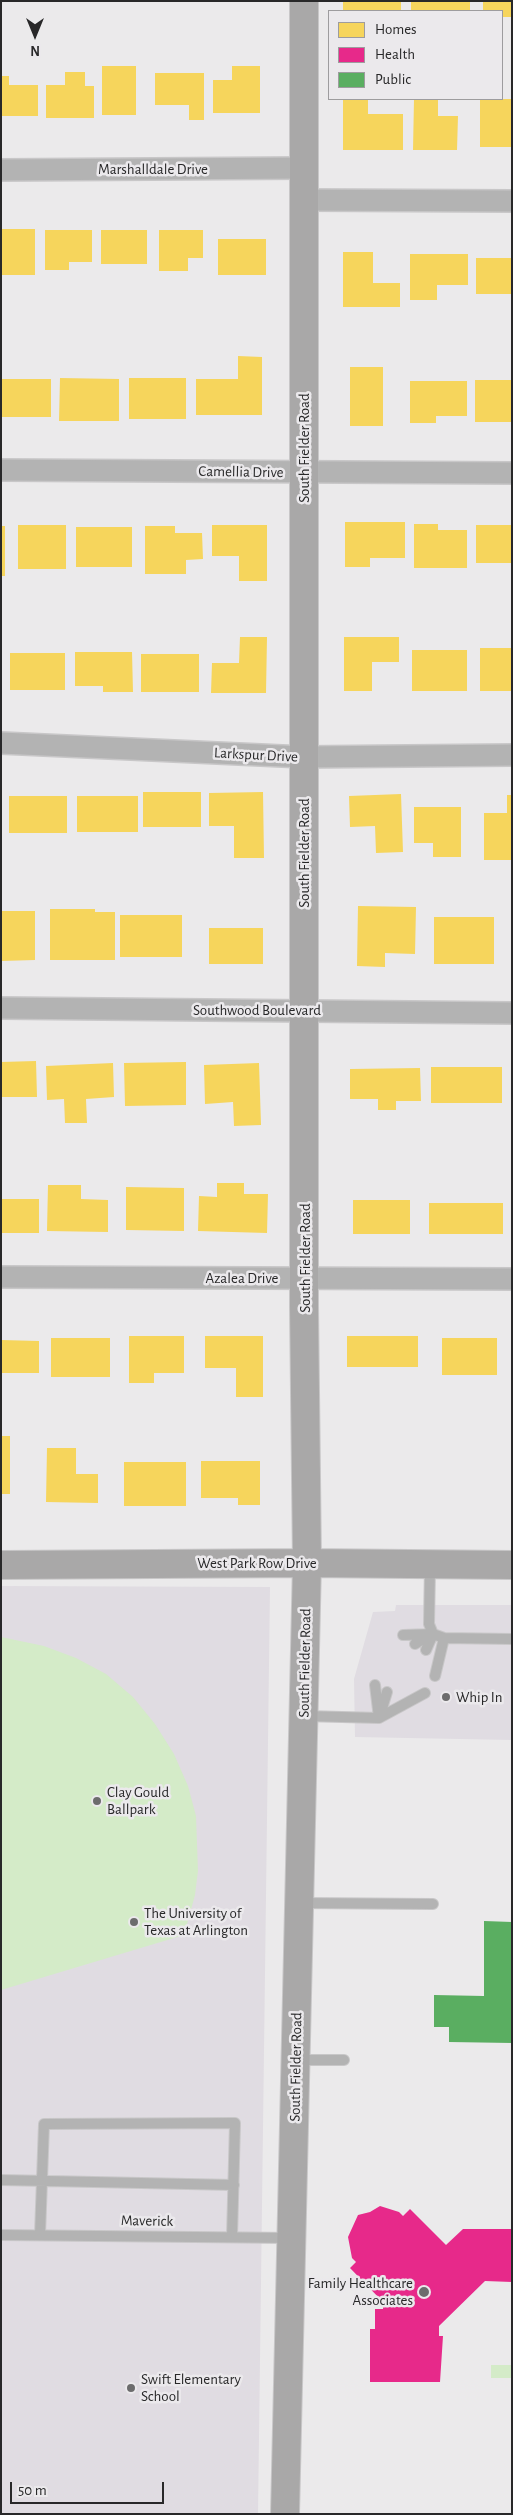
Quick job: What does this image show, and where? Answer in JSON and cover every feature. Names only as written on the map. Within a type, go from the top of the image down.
[{"type":"main road","name":"South Fielder Road","points":[[286,2514],[307,1563],[304,1278],[304,1]]},
{"type":"main road","name":"West Park Row Drive","points":[[1,1565],[512,1564]]},
{"type":"street","name":"Marshalldale Drive","points":[[1,170],[304,168]]},
{"type":"street","points":[[304,200],[512,201]]},
{"type":"street","name":"Camellia Drive","points":[[1,470],[512,473]]},
{"type":"street","name":"Larkspur Drive","points":[[1,743],[304,757],[512,755]]},
{"type":"street","name":"Southwood Boulevard","points":[[1,1008],[512,1013]]},
{"type":"street","name":"Azalea Drive","points":[[1,1277],[512,1279]]},
{"type":"lane","points":[[426,1650],[432,1634],[429,1624],[430,1564]]},
{"type":"lane","points":[[415,1644],[432,1634]]},
{"type":"lane","points":[[403,1635],[432,1634],[444,1638],[512,1639]]},
{"type":"lane","points":[[434,1676],[444,1638]]},
{"type":"lane","points":[[374,1685],[379,1718]]},
{"type":"lane","points":[[379,1718],[387,1692]]},
{"type":"lane","points":[[304,1716],[379,1718],[425,1693]]},
{"type":"lane","points":[[379,1718],[399,1699]]},
{"type":"lane","points":[[300,1903],[433,1904]]},
{"type":"lane","points":[[296,2060],[344,2060]]},
{"type":"lane","points":[[40,2235],[44,2124],[235,2122],[232,2237]]},
{"type":"lane","points":[[1,2180],[234,2185]]},
{"type":"lane","name":"Maverick","points":[[1,2235],[292,2238]]},
{"type":"shaded area","name":"The University of Texas at Arlington","points":[[1,1586],[270,1587],[258,2514],[1,2514]]},
{"type":"shaded area","points":[[396,1605],[512,1605],[512,1740],[355,1737],[354,1679],[373,1612],[395,1611]]},
{"type":"green space","name":"Clay Gould Ballpark","points":[[1,1637],[44,1646],[76,1658],[106,1674],[133,1697],[155,1724],[174,1754],[188,1786],[196,1816],[198,1871],[195,1895],[184,1935],[1,1990]]},
{"type":"green space","points":[[491,2365],[512,2365],[512,2378],[491,2378]]},
{"type":"building: Homes","points":[[343,1],[401,1],[401,10],[343,10]]},
{"type":"building: Homes","points":[[411,1],[470,1],[470,10],[411,10]]},
{"type":"building: Homes","points":[[483,1],[512,1],[512,17],[503,17],[503,10],[483,10]]},
{"type":"building: Homes","points":[[102,66],[136,66],[136,115],[102,115]]},
{"type":"building: Homes","points":[[232,66],[260,66],[260,113],[213,113],[213,80],[232,80]]},
{"type":"building: Homes","points":[[65,72],[85,72],[85,86],[94,86],[94,118],[46,118],[46,85],[65,85]]},
{"type":"building: Homes","points":[[155,73],[204,73],[204,120],[189,120],[189,105],[155,105]]},
{"type":"building: Homes","points":[[1,76],[9,76],[9,85],[38,85],[38,116],[1,116]]},
{"type":"building: Homes","points":[[512,99],[512,147],[480,147],[480,100]]},
{"type":"building: Homes","points":[[343,100],[368,100],[368,114],[403,114],[403,150],[343,150]]},
{"type":"building: Homes","points":[[414,100],[438,100],[438,116],[458,116],[457,150],[413,150]]},
{"type":"building: Homes","points":[[1,229],[35,229],[35,275],[1,275]]},
{"type":"building: Homes","points":[[45,230],[92,230],[92,262],[69,262],[69,270],[45,270]]},
{"type":"building: Homes","points":[[101,230],[147,230],[147,264],[101,264]]},
{"type":"building: Homes","points":[[159,230],[203,230],[203,258],[188,258],[188,271],[159,271]]},
{"type":"building: Homes","points":[[218,239],[266,239],[266,275],[218,275]]},
{"type":"building: Homes","points":[[343,252],[373,252],[373,283],[400,283],[400,307],[343,307]]},
{"type":"building: Homes","points":[[410,254],[468,254],[468,285],[437,285],[437,300],[410,300]]},
{"type":"building: Homes","points":[[476,258],[512,258],[512,294],[476,294]]},
{"type":"building: Homes","points":[[238,356],[262,357],[262,415],[196,415],[196,379],[238,379]]},
{"type":"building: Homes","points":[[350,367],[383,367],[383,426],[350,426]]},
{"type":"building: Homes","points":[[60,378],[119,379],[119,421],[59,421]]},
{"type":"building: Homes","points":[[129,378],[186,378],[186,419],[129,419]]},
{"type":"building: Homes","points":[[1,379],[51,379],[51,417],[1,417]]},
{"type":"building: Homes","points":[[475,380],[512,380],[512,422],[475,422]]},
{"type":"building: Homes","points":[[410,381],[467,381],[467,416],[436,416],[436,423],[410,423]]},
{"type":"building: Homes","points":[[345,522],[405,522],[405,558],[370,558],[370,567],[345,567]]},
{"type":"building: Homes","points":[[414,524],[438,524],[438,530],[467,530],[467,568],[414,568]]},
{"type":"building: Homes","points":[[18,525],[66,525],[66,569],[18,569]]},
{"type":"building: Homes","points":[[212,525],[267,525],[267,581],[239,581],[239,556],[212,556]]},
{"type":"building: Homes","points":[[476,525],[512,525],[512,563],[476,563]]},
{"type":"building: Homes","points":[[1,526],[5,526],[5,576],[1,576]]},
{"type":"building: Homes","points":[[145,526],[175,526],[175,533],[202,533],[203,559],[186,560],[186,574],[145,574]]},
{"type":"building: Homes","points":[[76,527],[132,527],[132,567],[76,567]]},
{"type":"building: Homes","points":[[240,637],[267,637],[266,693],[211,693],[212,663],[239,663]]},
{"type":"building: Homes","points":[[344,637],[399,637],[399,662],[372,662],[372,691],[344,691]]},
{"type":"building: Homes","points":[[480,648],[512,648],[512,691],[480,691]]},
{"type":"building: Homes","points":[[412,650],[467,650],[467,691],[412,691]]},
{"type":"building: Homes","points":[[75,652],[132,652],[133,692],[103,692],[103,686],[75,686]]},
{"type":"building: Homes","points":[[10,653],[65,653],[65,690],[10,690]]},
{"type":"building: Homes","points":[[141,654],[199,654],[199,692],[141,692]]},
{"type":"building: Homes","points":[[143,792],[201,792],[201,827],[143,827]]},
{"type":"building: Homes","points":[[263,792],[264,858],[234,858],[234,826],[209,826],[209,793]]},
{"type":"building: Homes","points":[[401,794],[403,852],[376,853],[375,826],[350,827],[349,796]]},
{"type":"building: Homes","points":[[507,795],[512,795],[512,860],[484,860],[484,813],[507,813]]},
{"type":"building: Homes","points":[[9,796],[67,796],[67,833],[9,833]]},
{"type":"building: Homes","points":[[77,796],[138,796],[138,832],[77,832]]},
{"type":"building: Homes","points":[[414,807],[461,807],[461,857],[433,857],[433,843],[414,843]]},
{"type":"building: Homes","points":[[358,906],[416,907],[415,954],[385,953],[385,967],[357,966]]},
{"type":"building: Homes","points":[[50,909],[95,909],[95,912],[115,912],[115,960],[50,960]]},
{"type":"building: Homes","points":[[1,911],[35,911],[35,960],[1,961]]},
{"type":"building: Homes","points":[[120,915],[182,915],[182,957],[120,957]]},
{"type":"building: Homes","points":[[434,917],[494,917],[494,964],[434,964]]},
{"type":"building: Homes","points":[[209,928],[263,928],[263,964],[209,964]]},
{"type":"building: Homes","points":[[36,1061],[37,1097],[1,1097],[1,1062]]},
{"type":"building: Homes","points":[[186,1062],[186,1105],[125,1106],[124,1063]]},
{"type":"building: Homes","points":[[113,1063],[114,1097],[86,1099],[87,1123],[65,1123],[64,1099],[47,1100],[46,1066]]},
{"type":"building: Homes","points":[[259,1063],[261,1125],[234,1126],[233,1102],[205,1104],[204,1065]]},
{"type":"building: Homes","points":[[431,1067],[502,1067],[502,1103],[431,1103]]},
{"type":"building: Homes","points":[[420,1068],[421,1101],[396,1101],[396,1110],[378,1110],[378,1099],[350,1099],[350,1069]]},
{"type":"building: Homes","points":[[217,1183],[244,1183],[244,1194],[268,1194],[267,1233],[198,1231],[199,1196],[217,1197]]},
{"type":"building: Homes","points":[[48,1185],[81,1185],[81,1199],[108,1200],[108,1232],[47,1231]]},
{"type":"building: Homes","points":[[126,1187],[184,1188],[184,1231],[126,1230]]},
{"type":"building: Homes","points":[[1,1199],[39,1199],[39,1233],[1,1233]]},
{"type":"building: Homes","points":[[353,1200],[410,1200],[410,1234],[353,1234]]},
{"type":"building: Homes","points":[[429,1203],[503,1203],[503,1234],[429,1234]]},
{"type":"building: Homes","points":[[129,1336],[184,1336],[184,1373],[154,1373],[154,1383],[129,1383]]},
{"type":"building: Homes","points":[[205,1336],[263,1336],[263,1397],[236,1397],[236,1368],[205,1368]]},
{"type":"building: Homes","points":[[347,1336],[418,1336],[418,1367],[347,1367]]},
{"type":"building: Homes","points":[[51,1338],[110,1338],[110,1377],[51,1377]]},
{"type":"building: Homes","points":[[442,1338],[497,1338],[497,1375],[442,1375]]},
{"type":"building: Homes","points":[[1,1340],[39,1341],[39,1373],[1,1373]]},
{"type":"building: Homes","points":[[1,1436],[10,1436],[10,1494],[1,1494]]},
{"type":"building: Homes","points":[[47,1448],[76,1448],[76,1474],[98,1474],[98,1503],[46,1502]]},
{"type":"building: Homes","points":[[201,1461],[260,1461],[260,1505],[238,1505],[238,1498],[201,1498]]},
{"type":"building: Homes","points":[[124,1462],[186,1462],[186,1506],[124,1506]]},
{"type":"building: Health","name":"Family Healthcare Associates","points":[[380,2206],[399,2212],[403,2216],[410,2209],[446,2245],[463,2229],[512,2229],[512,2282],[485,2281],[439,2326],[439,2336],[443,2336],[440,2382],[370,2382],[370,2329],[375,2329],[375,2309],[383,2309],[383,2302],[350,2268],[356,2262],[352,2258],[348,2237],[358,2215],[370,2212]]},
{"type":"building: Public","points":[[484,1921],[512,1922],[512,2043],[449,2042],[449,2027],[434,2027],[434,1995],[484,1996]]},
{"type":"place","name":"Whip In","points":[[446,1697]]},
{"type":"place","name":"Clay Gould Ballpark","points":[[97,1801]]},
{"type":"place","name":"The University of Texas at Arlington","points":[[134,1922]]},
{"type":"place","name":"Family Healthcare Associates","points":[[424,2292]]},
{"type":"place","name":"Swift Elementary School","points":[[131,2388]]}]
